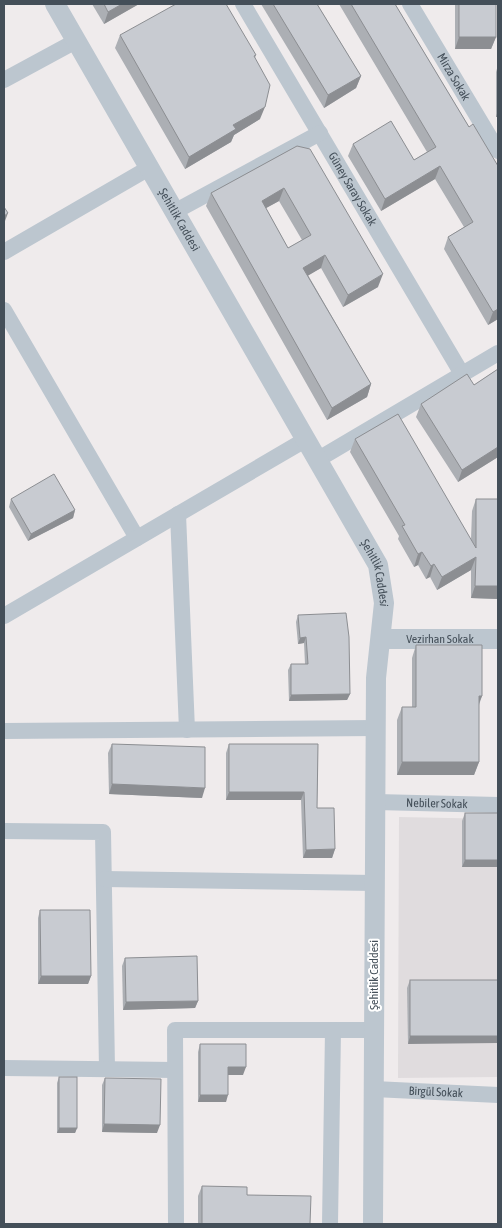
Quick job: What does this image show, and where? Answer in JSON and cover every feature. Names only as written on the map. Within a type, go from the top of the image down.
[{"type":"street","name":"Şehitlik Caddesi","points":[[55,4],[378,566],[384,603],[376,678],[373,1224]]},
{"type":"street","name":"Güney Saray Sokak","points":[[243,4],[462,374]]},
{"type":"street","name":"Mirza Sokak","points":[[410,4],[498,151]]},
{"type":"street","points":[[4,80],[76,41]]},
{"type":"street","points":[[174,212],[320,133]]},
{"type":"street","points":[[4,252],[149,168]]},
{"type":"street","points":[[4,310],[137,538]]},
{"type":"street","points":[[317,460],[498,353]]},
{"type":"street","points":[[4,616],[305,440]]},
{"type":"street","points":[[178,514],[187,730]]},
{"type":"street","name":"Vezirhan Sokak","points":[[380,639],[498,639]]},
{"type":"street","points":[[4,731],[376,728]]},
{"type":"street","name":"Nebiler Sokak","points":[[376,802],[498,805]]},
{"type":"street","points":[[4,831],[103,832],[107,1070]]},
{"type":"street","points":[[104,879],[375,883]]},
{"type":"street","points":[[176,1224],[175,1030],[374,1030]]},
{"type":"street","points":[[330,1224],[333,1030]]},
{"type":"street","points":[[4,1068],[175,1070]]},
{"type":"street","name":"Birgül Sokak","points":[[374,1089],[498,1095]]},
{"type":"shaded area","points":[[399,817],[498,819],[498,1077],[398,1078]]},
{"type":"building","points":[[104,4],[122,4],[108,12]]},
{"type":"building","points":[[176,4],[226,4],[256,55],[254,56],[270,85],[265,107],[233,125],[236,129],[189,157],[120,35]]},
{"type":"building","points":[[273,4],[317,4],[361,76],[328,95]]},
{"type":"building","points":[[351,4],[395,4],[469,127],[473,124],[498,166],[498,309],[493,312],[448,237],[473,222],[440,166],[385,199],[353,144],[391,121],[414,160],[436,147]]},
{"type":"building","points":[[459,4],[496,4],[496,37],[459,37]]},
{"type":"building","points":[[297,146],[310,149],[383,274],[348,295],[325,255],[303,268],[371,384],[332,408],[211,193]],"holes":[[[284,188],[311,235],[288,248],[262,201]]]},
{"type":"building","points":[[4,207],[8,213],[4,216]]},
{"type":"building","points":[[498,369],[498,447],[462,470],[421,404],[467,374],[474,385]]},
{"type":"building","points":[[398,414],[476,548],[476,499],[498,499],[498,586],[475,586],[476,557],[442,577],[434,564],[431,566],[422,552],[418,554],[402,526],[405,525],[355,439]]},
{"type":"building","points":[[54,474],[75,510],[31,534],[11,499]]},
{"type":"building","points":[[346,613],[349,637],[350,694],[291,695],[291,664],[308,664],[306,637],[300,638],[298,615]]},
{"type":"building","points":[[416,645],[482,645],[482,696],[479,696],[479,762],[402,762],[402,707],[416,707]]},
{"type":"building","points":[[112,744],[205,747],[205,788],[112,784]]},
{"type":"building","points":[[229,744],[318,744],[317,808],[334,808],[335,849],[306,850],[304,792],[229,792]]},
{"type":"building","points":[[465,813],[498,813],[498,860],[465,860]]},
{"type":"building","points":[[40,910],[90,910],[91,976],[41,976]]},
{"type":"building","points":[[197,956],[198,1001],[126,1002],[125,958]]},
{"type":"building","points":[[410,980],[498,980],[498,1036],[410,1036]]},
{"type":"building","points":[[200,1044],[246,1044],[246,1067],[228,1067],[228,1095],[200,1095]]},
{"type":"building","points":[[59,1077],[77,1077],[77,1128],[59,1128]]},
{"type":"building","points":[[105,1078],[161,1079],[160,1125],[104,1124]]},
{"type":"building","points":[[202,1186],[247,1187],[247,1195],[311,1196],[310,1224],[202,1224]]}]
